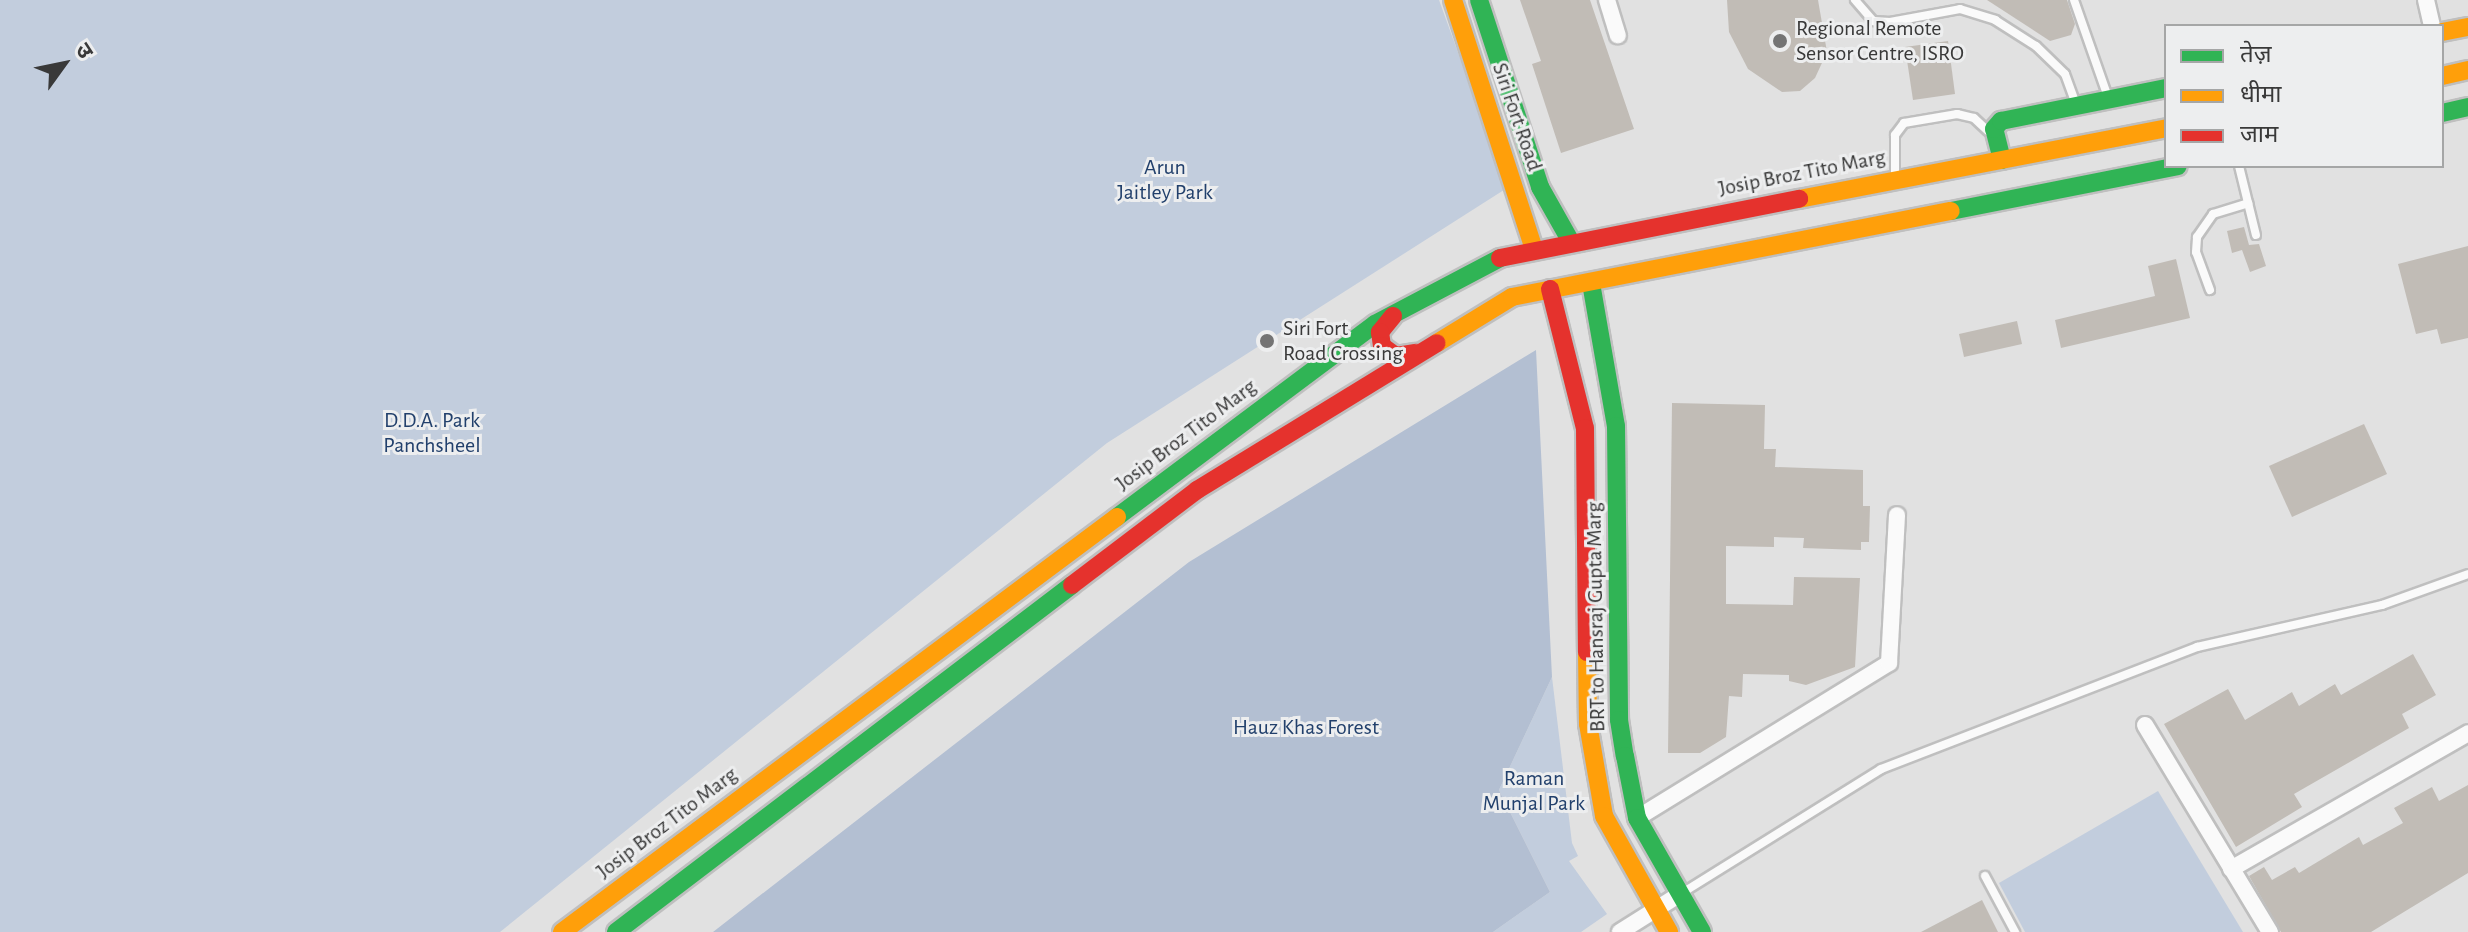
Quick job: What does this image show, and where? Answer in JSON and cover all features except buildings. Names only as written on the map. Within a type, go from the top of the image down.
[{"type":"main road","name":"Siri Fort Road","points":[[1453,0],[1534,249]]},
{"type":"main road","name":"Siri Fort Road","points":[[1479,0],[1540,187],[1571,242]]},
{"type":"main road","points":[[2444,32],[2468,27]]},
{"type":"main road","points":[[2444,75],[2468,70]]},
{"type":"main road","points":[[2000,153],[1994,129],[2001,121],[2164,88]]},
{"type":"main road","points":[[2444,113],[2468,107]]},
{"type":"main road","name":"Josip Broz Tito Marg","points":[[562,932],[1396,314],[1503,257],[1895,180],[2000,153],[2164,128]]},
{"type":"main road","points":[[616,932],[1197,490],[1416,353],[1512,297],[2168,168]]},
{"type":"main road","name":"BRT to Hansraj Gupta Marg","points":[[1591,283],[1616,426],[1619,720],[1625,756],[1637,818],[1702,932]]},
{"type":"main road","name":"BRT to Hansraj Gupta Marg","points":[[1550,289],[1585,428],[1588,724],[1594,762],[1604,816],[1669,932]]},
{"type":"main road","points":[[1396,314],[1380,332],[1382,346],[1396,356],[1416,353]]},
{"type":"main road","points":[[1594,762],[1625,756]]},
{"type":"street","points":[[1607,0],[1618,35]]},
{"type":"street","points":[[2426,0],[2432,24]]},
{"type":"street","points":[[1637,818],[1889,663],[1897,515]]},
{"type":"street","points":[[2145,725],[2270,932]]},
{"type":"street","points":[[2231,869],[2468,733]]},
{"type":"street","points":[[1620,932],[1682,893]]},
{"type":"lane","points":[[1855,0],[1873,21],[1960,9],[1995,20],[2036,46],[2065,74],[2077,106]]},
{"type":"lane","points":[[2074,0],[2109,99]]},
{"type":"lane","points":[[1895,180],[1895,135],[1904,123],[1957,114],[1983,124],[2000,153]]},
{"type":"lane","points":[[2239,168],[2256,235]]},
{"type":"lane","points":[[2210,290],[2196,252],[2197,237],[2206,218],[2248,203]]},
{"type":"lane","points":[[1682,893],[1881,769],[2197,647],[2382,605],[2468,574]]},
{"type":"lane","points":[[1985,876],[2015,932]]},
{"type":"green space","name":"D.D.A. Park Panchsheel","points":[[0,0],[1439,0],[1507,188],[1107,443],[500,932],[0,932]]},
{"type":"green space","name":"Hauz Khas Forest","points":[[1536,350],[1552,677],[1499,790],[1550,892],[1493,932],[713,932],[1189,562]]},
{"type":"green space","name":"Raman Munjal Park","points":[[1552,677],[1572,843],[1578,856],[1569,861],[1607,914],[1581,932],[1493,932],[1550,892],[1499,790]]},
{"type":"green space","points":[[2158,791],[2243,932],[2025,932],[1999,883]]},
{"type":"traffic: fast","points":[[1479,0],[1540,187],[1571,242]]},
{"type":"traffic: fast","points":[[2002,160],[1994,129],[2001,121],[2164,88]]},
{"type":"traffic: fast","points":[[2444,113],[2468,107]]},
{"type":"traffic: fast","points":[[1951,211],[2168,168]]},
{"type":"traffic: fast","points":[[1117,517],[1375,324],[1500,258]]},
{"type":"traffic: fast","points":[[1591,283],[1616,426],[1619,720],[1625,756],[1637,818],[1702,932]]},
{"type":"traffic: fast","points":[[616,932],[1072,585]]},
{"type":"traffic: slow","points":[[1453,0],[1534,249]]},
{"type":"traffic: slow","points":[[2444,32],[2468,27]]},
{"type":"traffic: slow","points":[[2444,76],[2468,70]]},
{"type":"traffic: slow","points":[[1799,199],[2164,128]]},
{"type":"traffic: slow","points":[[1437,343],[1512,297],[1951,211]]},
{"type":"traffic: slow","points":[[562,932],[1117,517]]},
{"type":"traffic: slow","points":[[1587,652],[1588,724],[1604,816],[1669,932]]},
{"type":"traffic: jam","points":[[1500,258],[1799,199]]},
{"type":"traffic: jam","points":[[1550,289],[1585,428],[1587,652]]},
{"type":"traffic: jam","points":[[1393,316],[1380,332],[1382,346],[1396,356],[1416,353]]},
{"type":"traffic: jam","points":[[1072,585],[1197,490],[1437,343]]},
{"type":"place","name":"Regional Remote Sensor Centre, ISRO","points":[[1780,41]]},
{"type":"place","name":"Siri Fort Road Crossing","points":[[1267,341]]},
{"type":"park label","name":"Arun Jaitley Park","points":[[1165,180]]}]
